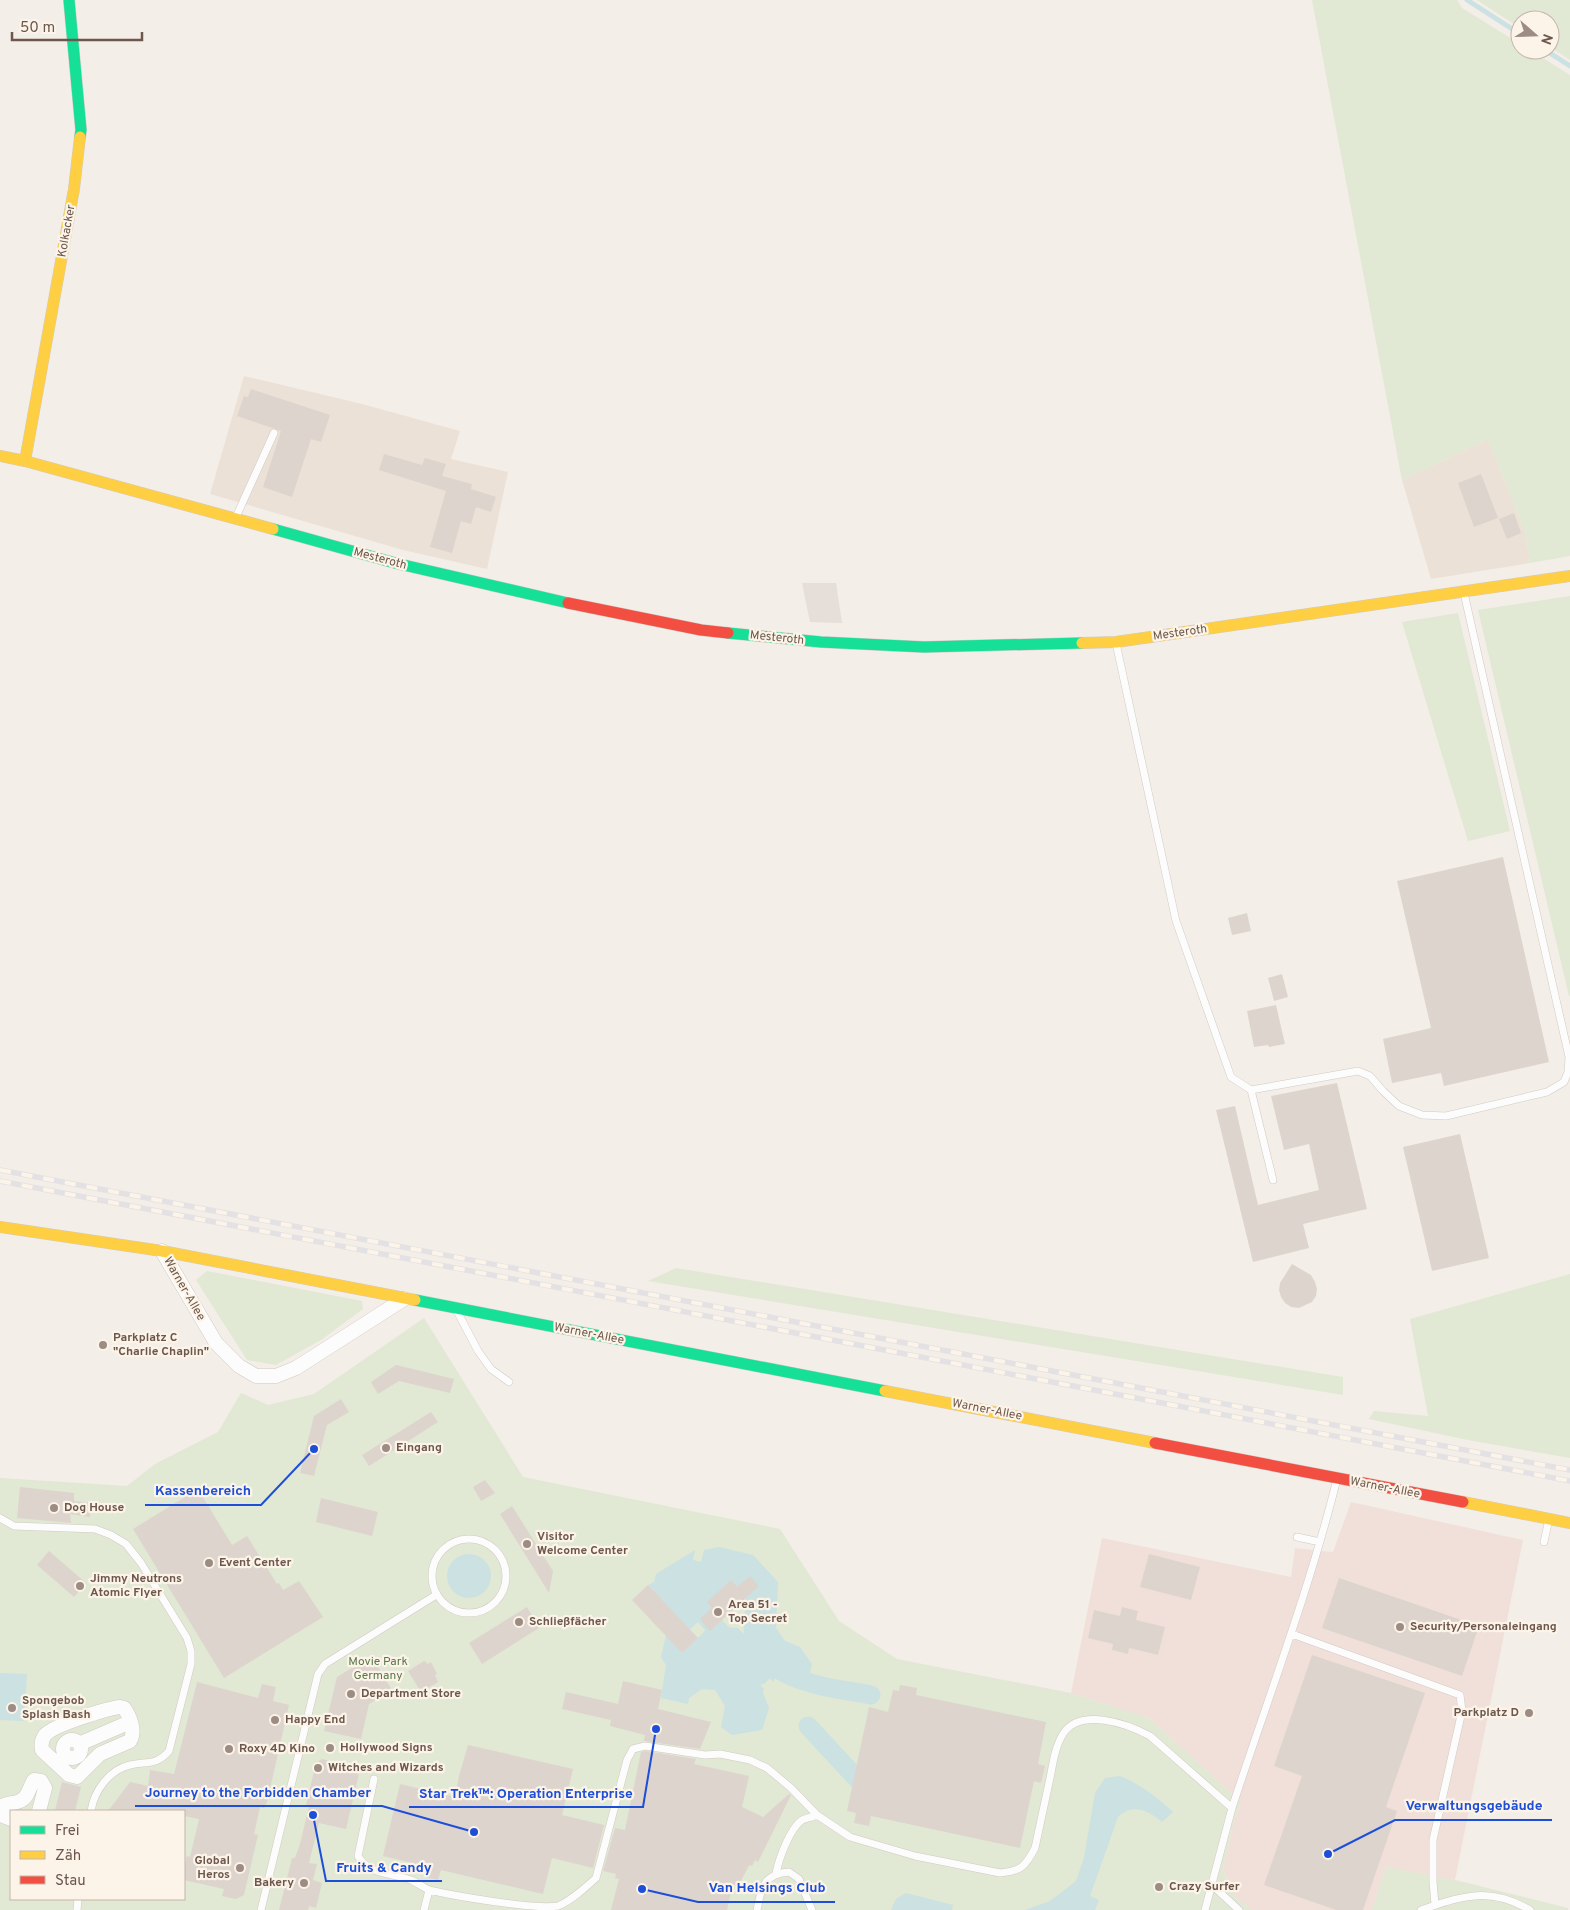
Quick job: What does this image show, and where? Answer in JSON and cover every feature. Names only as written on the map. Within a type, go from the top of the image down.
[{"type":"street","name":"Kolkacker","points":[[25,461],[74,189],[81,130],[69,0]]},
{"type":"street","name":"Mesteroth","points":[[0,456],[25,461],[395,563],[548,598],[701,630],[830,643],[924,647],[1116,642],[1570,576]]},
{"type":"street","name":"Warner-Allee","points":[[0,1227],[162,1251],[1570,1523]]},
{"type":"street","name":"Warner-Allee","points":[[162,1251],[216,1343],[239,1366],[256,1376],[276,1376],[296,1368],[404,1299]]},
{"type":"street","points":[[56,1729],[69,1752],[72,1777],[77,1777],[82,1774],[100,1754],[130,1741],[133,1736],[124,1708],[120,1707],[99,1712],[56,1729],[45,1736],[41,1746],[42,1750],[69,1752],[90,1765]]},
{"type":"street","points":[[99,1712],[110,1749]]},
{"type":"street","points":[[69,1752],[104,1732],[130,1722]]},
{"type":"street","points":[[10,1819],[3,1816],[0,1808],[5,1803],[20,1801],[27,1795],[34,1780],[41,1781],[45,1788],[39,1810]]},
{"type":"lane","points":[[235,520],[274,433]]},
{"type":"lane","points":[[1116,642],[1176,921],[1231,1077],[1251,1090],[1358,1071],[1370,1076],[1398,1106],[1422,1114],[1446,1116],[1548,1092],[1564,1082],[1568,1072],[1569,1057],[1463,592]]},
{"type":"lane","points":[[1251,1090],[1273,1180]]},
{"type":"lane","points":[[456,1309],[482,1357],[491,1369],[509,1382]]},
{"type":"lane","points":[[1205,1910],[1232,1808],[1292,1634],[1337,1479]]},
{"type":"lane","points":[[0,1518],[14,1526],[95,1529],[112,1535],[126,1544],[187,1638],[191,1650],[188,1675],[169,1752],[162,1759],[153,1763],[130,1765],[119,1769],[108,1777],[99,1788],[91,1810]]},
{"type":"lane","points":[[1544,1542],[1549,1519]]},
{"type":"lane","points":[[1297,1537],[1320,1542]]},
{"type":"lane","points":[[476,1539],[488,1544],[497,1552],[503,1562],[506,1574],[502,1592],[499,1598],[490,1606],[479,1612],[467,1613],[450,1608],[436,1595],[432,1584],[432,1572],[438,1555],[451,1543],[459,1540],[476,1539]]},
{"type":"lane","points":[[261,1910],[318,1674],[325,1664],[436,1595]]},
{"type":"lane","points":[[1292,1634],[1460,1695],[1462,1711],[1433,1840],[1435,1905]]},
{"type":"lane","points":[[374,1779],[358,1856],[363,1864],[372,1870],[411,1880],[429,1890],[530,1910],[557,1907],[596,1878],[627,1760],[633,1749],[645,1746],[705,1755],[720,1754],[750,1760],[767,1768],[791,1788],[818,1815],[850,1837],[906,1853],[983,1871],[1000,1873],[1014,1872],[1027,1864],[1035,1848],[1056,1749],[1063,1732],[1078,1721],[1094,1719],[1135,1728],[1150,1736],[1232,1808]]},
{"type":"lane","points":[[757,1910],[763,1884],[776,1873],[781,1853],[797,1825],[802,1820],[818,1815]]},
{"type":"lane","points":[[776,1873],[789,1872],[799,1880],[812,1910]]},
{"type":"lane","points":[[1212,1885],[1239,1910]]},
{"type":"lane","points":[[424,1910],[429,1890]]},
{"type":"lane","points":[[1421,1910],[1476,1894],[1516,1902],[1530,1910]]},
{"type":"shaded area","points":[[244,376],[362,404],[460,431],[451,459],[508,472],[487,569],[403,550],[210,494]]},
{"type":"shaded area","points":[[1488,439],[1526,534],[1530,563],[1431,579],[1402,480]]},
{"type":"shaded area","points":[[802,583],[836,583],[842,623],[810,622]]},
{"type":"shaded area","points":[[1351,1502],[1523,1540],[1455,1880],[1386,1867],[1372,1910],[1252,1910],[1234,1896],[1223,1870],[1233,1824],[1241,1802],[1149,1718],[1071,1693],[1102,1538],[1291,1577],[1295,1548],[1333,1552]]},
{"type":"shaded area","points":[[719,1547],[753,1555],[778,1582],[776,1628],[785,1641],[800,1647],[812,1664],[809,1677],[785,1668],[772,1658],[767,1651],[757,1625],[762,1609],[759,1588],[754,1579],[739,1571],[728,1570],[709,1578],[699,1595],[698,1606],[702,1618],[682,1637],[681,1621],[648,1585],[654,1582],[656,1574],[695,1550],[693,1560],[701,1562],[704,1550]]},
{"type":"shaded area","points":[[473,1554],[485,1560],[490,1567],[490,1585],[485,1592],[478,1597],[465,1598],[457,1595],[450,1588],[447,1572],[450,1564],[457,1557]]},
{"type":"shaded area","points":[[725,1627],[738,1628],[744,1634],[749,1629],[755,1649],[776,1676],[773,1682]]},
{"type":"shaded area","points":[[707,1629],[764,1689],[763,1693],[769,1708],[762,1730],[732,1735],[721,1727],[725,1706],[715,1690],[702,1689],[689,1698],[688,1704],[661,1698],[666,1665],[661,1657],[666,1635],[682,1653]]},
{"type":"shaded area","name":"Spongebob Splash Bash","points":[[0,1673],[27,1674],[24,1721],[0,1720]]},
{"type":"shaded area","points":[[1120,1776],[1135,1783],[1173,1812],[1162,1822],[1146,1811],[1134,1809],[1118,1817],[1090,1896],[1099,1900],[1095,1910],[1025,1910],[1050,1901],[1076,1881],[1084,1858],[1095,1793],[1105,1778]]},
{"type":"shaded area","points":[[906,1893],[953,1905],[952,1910],[891,1910],[896,1899]]},
{"type":"green space","points":[[1312,0],[1457,0],[1462,8],[1510,38],[1510,60],[1546,60],[1570,75],[1570,556],[1530,563],[1526,534],[1488,439],[1402,480]]},
{"type":"green space","points":[[1477,0],[1570,0],[1570,60],[1560,54],[1560,10],[1510,10],[1510,21]]},
{"type":"green space","points":[[1570,596],[1570,996],[1569,996],[1478,610]]},
{"type":"green space","points":[[1458,613],[1510,831],[1468,841],[1402,622]]},
{"type":"green space","points":[[676,1268],[1343,1377],[1343,1395],[648,1281]]},
{"type":"green space","points":[[207,1271],[362,1301],[363,1309],[321,1340],[276,1365],[247,1360],[196,1280]]},
{"type":"green space","points":[[1570,1274],[1570,1458],[1468,1440],[1369,1419],[1374,1411],[1428,1416],[1410,1319]]},
{"type":"green space","name":"Movie Park Germany","points":[[424,1318],[523,1477],[780,1529],[839,1621],[897,1659],[1071,1693],[1149,1718],[1241,1802],[1233,1824],[1223,1870],[1234,1896],[1252,1910],[0,1910],[0,1478],[127,1486],[155,1464],[218,1432],[241,1393],[268,1405],[314,1394]]},
{"type":"green space","points":[[1386,1867],[1455,1880],[1568,1908],[1568,1910],[1372,1910]]},
{"type":"building","points":[[251,389],[330,415],[321,442],[311,439],[292,497],[263,487],[281,431],[237,416],[244,396],[248,397]]},
{"type":"building","points":[[384,454],[422,465],[425,458],[446,464],[442,476],[472,484],[471,489],[496,497],[491,512],[476,507],[471,524],[461,521],[452,553],[430,547],[446,491],[379,470]]},
{"type":"building","points":[[1481,474],[1498,518],[1474,527],[1458,483]]},
{"type":"building","points":[[1514,513],[1521,533],[1507,539],[1499,519]]},
{"type":"building","points":[[1503,857],[1549,1062],[1444,1086],[1441,1073],[1392,1083],[1383,1039],[1431,1028],[1397,881]]},
{"type":"building","points":[[1247,913],[1251,931],[1232,935],[1228,918]]},
{"type":"building","points":[[1282,974],[1288,997],[1274,1001],[1268,978]]},
{"type":"building","points":[[1276,1005],[1285,1044],[1254,1047],[1247,1011]]},
{"type":"building","points":[[1337,1083],[1367,1209],[1303,1224],[1309,1248],[1253,1262],[1216,1110],[1235,1106],[1258,1205],[1319,1190],[1309,1144],[1284,1150],[1271,1096]]},
{"type":"building","points":[[1460,1134],[1489,1258],[1432,1271],[1403,1147]]},
{"type":"building","points":[[1292,1264],[1311,1275],[1317,1289],[1316,1296],[1312,1302],[1299,1308],[1291,1307],[1285,1303],[1279,1290],[1280,1283]]},
{"type":"building","points":[[396,1365],[454,1379],[450,1393],[399,1381],[378,1394],[371,1382]]},
{"type":"building","points":[[341,1399],[349,1412],[327,1425],[314,1476],[300,1473],[314,1416]]},
{"type":"building","name":"Eingang","points":[[431,1412],[438,1422],[369,1466],[362,1455]]},
{"type":"building","points":[[485,1480],[495,1493],[481,1501],[473,1487]]},
{"type":"building","name":"Dog House","points":[[20,1487],[74,1493],[74,1501],[91,1503],[90,1517],[70,1514],[71,1523],[17,1518]]},
{"type":"building","name":"Event Center","points":[[198,1489],[232,1545],[247,1536],[277,1584],[279,1583],[283,1590],[299,1581],[323,1617],[224,1678],[133,1529]]},
{"type":"building","points":[[321,1498],[378,1512],[372,1536],[316,1522]]},
{"type":"building","name":"Visitor Welcome Center","points":[[512,1506],[553,1571],[549,1593],[500,1514]]},
{"type":"building","points":[[49,1551],[86,1583],[74,1597],[37,1565]]},
{"type":"building","points":[[1149,1554],[1200,1567],[1191,1600],[1140,1587]]},
{"type":"building","points":[[750,1576],[759,1586],[710,1631],[700,1619],[712,1608],[707,1602],[731,1580],[737,1587]]},
{"type":"building","name":"Security/Personaleingang","points":[[1339,1578],[1479,1626],[1462,1676],[1322,1628]]},
{"type":"building","points":[[648,1585],[698,1638],[682,1653],[632,1600]]},
{"type":"building","name":"Schließfächer","points":[[527,1607],[539,1628],[482,1664],[469,1643]]},
{"type":"building","points":[[1122,1607],[1138,1611],[1136,1620],[1165,1627],[1158,1655],[1129,1648],[1128,1654],[1112,1650],[1113,1644],[1088,1638],[1094,1610],[1120,1616]]},
{"type":"building","points":[[1312,1655],[1425,1693],[1386,1807],[1397,1811],[1363,1910],[1336,1910],[1264,1885],[1302,1776],[1274,1766]]},
{"type":"building","points":[[365,1660],[375,1662],[392,1690],[369,1704],[361,1739],[324,1731],[337,1677]]},
{"type":"building","points":[[424,1661],[428,1664],[431,1662],[437,1674],[435,1675],[438,1682],[421,1692],[408,1671]]},
{"type":"building","points":[[623,1681],[662,1690],[658,1709],[711,1722],[700,1749],[644,1741],[645,1735],[610,1726],[611,1720],[562,1709],[566,1692],[618,1704]]},
{"type":"building","points":[[197,1682],[258,1698],[262,1684],[276,1687],[273,1701],[289,1705],[267,1802],[264,1808],[260,1807],[254,1834],[258,1835],[244,1895],[236,1899],[222,1896],[224,1889],[185,1880],[185,1864],[187,1856],[190,1857],[199,1819],[185,1816],[185,1810],[109,1810],[130,1782],[148,1786],[150,1770],[174,1774]]},
{"type":"building","points":[[900,1685],[917,1688],[916,1695],[1046,1722],[1038,1764],[1045,1766],[1041,1783],[1034,1781],[1020,1848],[871,1816],[869,1826],[854,1823],[856,1813],[847,1811],[869,1707],[888,1712],[893,1690],[899,1691]]},
{"type":"building","points":[[468,1745],[573,1769],[562,1815],[604,1825],[593,1868],[552,1858],[543,1894],[441,1870],[438,1880],[425,1877],[428,1867],[383,1856],[400,1784],[455,1797]]},
{"type":"building","points":[[641,1752],[696,1759],[694,1764],[749,1776],[742,1807],[763,1817],[789,1794],[791,1795],[758,1862],[755,1860],[752,1866],[749,1865],[738,1887],[733,1884],[727,1910],[611,1910],[619,1879],[615,1878],[616,1874],[603,1871],[615,1828],[625,1830]]},
{"type":"building","points":[[322,1759],[334,1762],[332,1767],[359,1774],[346,1829],[319,1823],[309,1863],[317,1864],[313,1880],[322,1883],[316,1908],[309,1906],[308,1910],[279,1910],[292,1858],[295,1858],[300,1844],[309,1806],[306,1805],[316,1763]]},
{"type":"building","points":[[62,1782],[81,1787],[75,1810],[55,1810]]},
{"type":"waterway","points":[[1467,0],[1510,28]]},
{"type":"waterway","points":[[1560,60],[1570,66]]},
{"type":"waterway","points":[[760,1675],[707,1618],[706,1599],[709,1590],[720,1579],[737,1579],[746,1584],[753,1592],[755,1597],[753,1622],[756,1642],[765,1658],[778,1669],[796,1678],[815,1684],[871,1695]]},
{"type":"waterway","points":[[808,1726],[860,1782]]},
{"type":"railway","points":[[0,1170],[1570,1470]]},
{"type":"railway","points":[[0,1181],[1570,1481]]},
{"type":"traffic: fast","points":[[69,0],[81,130],[80,137]]},
{"type":"traffic: fast","points":[[273,529],[395,563],[568,603]]},
{"type":"traffic: fast","points":[[728,633],[821,642],[924,647],[1082,643]]},
{"type":"traffic: fast","points":[[415,1300],[885,1391]]},
{"type":"traffic: slow","points":[[25,461],[74,189],[80,137]]},
{"type":"traffic: slow","points":[[0,456],[25,461],[273,529]]},
{"type":"traffic: slow","points":[[1082,643],[1116,642],[1570,576]]},
{"type":"traffic: slow","points":[[0,1227],[162,1251],[415,1300]]},
{"type":"traffic: slow","points":[[885,1391],[1155,1443]]},
{"type":"traffic: slow","points":[[1463,1502],[1570,1523]]},
{"type":"traffic: jam","points":[[568,603],[701,630],[728,633]]},
{"type":"traffic: jam","points":[[1155,1443],[1463,1502]]},
{"type":"place","name":"Parkplatz C \"Charlie Chaplin\"","points":[[103,1345]]},
{"type":"place","name":"Eingang","points":[[386,1448]]},
{"type":"place","name":"Kassenbereich","points":[[314,1449]]},
{"type":"place","name":"Dog House","points":[[54,1508]]},
{"type":"place","name":"Visitor Welcome Center","points":[[527,1544]]},
{"type":"place","name":"Event Center","points":[[209,1563]]},
{"type":"place","name":"Jimmy Neutrons Atomic Flyer","points":[[80,1586]]},
{"type":"place","name":"Area 51 - Top Secret","points":[[718,1612]]},
{"type":"place","name":"Schließfächer","points":[[519,1622]]},
{"type":"place","name":"Security/Personaleingang","points":[[1400,1627]]},
{"type":"place","name":"Department Store","points":[[351,1694]]},
{"type":"place","name":"Spongebob Splash Bash","points":[[12,1708]]},
{"type":"place","name":"Parkplatz D","points":[[1529,1713]]},
{"type":"place","name":"Happy End","points":[[275,1720]]},
{"type":"place","name":"Star Trek™: Operation Enterprise","points":[[656,1729]]},
{"type":"place","name":"Hollywood Signs","points":[[330,1748]]},
{"type":"place","name":"Roxy 4D Kino","points":[[229,1749]]},
{"type":"place","name":"Witches and Wizards","points":[[318,1768]]},
{"type":"place","name":"Fruits & Candy","points":[[313,1815]]},
{"type":"place","name":"Journey to the Forbidden Chamber","points":[[474,1832]]},
{"type":"place","name":"Verwaltungsgebäude","points":[[1328,1854]]},
{"type":"place","name":"Global Heros","points":[[240,1868]]},
{"type":"place","name":"Bakery","points":[[304,1883]]},
{"type":"place","name":"Crazy Surfer","points":[[1159,1887]]},
{"type":"place","name":"Van Helsings Club","points":[[642,1889]]}]
